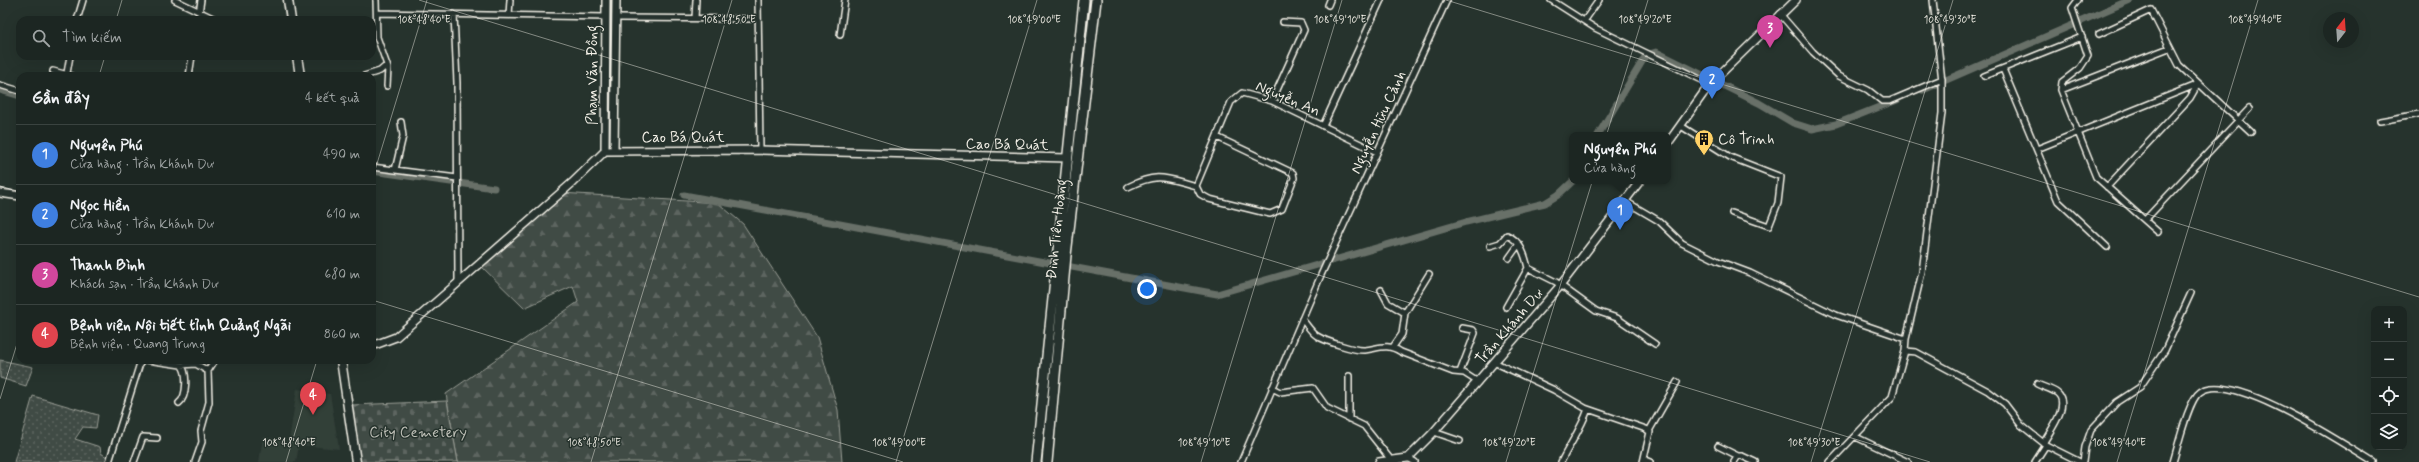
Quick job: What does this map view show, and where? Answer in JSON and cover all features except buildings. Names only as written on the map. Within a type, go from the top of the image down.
[{"type":"highway","name":"Đinh Tiên Hoàng","points":[[1047,462],[1062,254],[1067,158],[1084,0]]},
{"type":"highway","name":"Đinh Tiên Hoàng","points":[[1062,254],[1096,0]]},
{"type":"highway","name":"Đinh Tiên Hoàng","points":[[1036,462],[1060,278]]},
{"type":"main road","points":[[288,0],[291,16]]},
{"type":"main road","points":[[298,60],[299,72]]},
{"type":"main road","points":[[342,364],[356,462]]},
{"type":"street","points":[[78,16],[83,0]]},
{"type":"street","points":[[174,0],[207,16]]},
{"type":"street","points":[[199,16],[201,0]]},
{"type":"street","points":[[376,0],[377,37],[387,65],[387,86]]},
{"type":"street","points":[[509,16],[510,0]]},
{"type":"street","name":"Phạm Văn Đồng","points":[[605,151],[606,0]]},
{"type":"street","name":"Phạm Văn Đồng","points":[[614,149],[616,0]]},
{"type":"street","points":[[696,0],[696,18]]},
{"type":"street","points":[[758,0],[757,19],[760,150]]},
{"type":"street","points":[[840,35],[845,0]]},
{"type":"street","points":[[1323,126],[1381,0]]},
{"type":"street","name":"Nguyễn Hữu Cảnh","points":[[1302,319],[1447,0]]},
{"type":"street","points":[[1551,0],[1585,20],[1595,28],[1711,83]]},
{"type":"street","points":[[1585,20],[1599,0]]},
{"type":"street","points":[[1671,139],[1717,76],[1796,0]]},
{"type":"street","points":[[1830,462],[1856,437],[1892,397],[1905,351],[1906,339],[1922,272],[1942,113],[1942,82],[1933,0]]},
{"type":"street","points":[[2078,0],[2072,8],[2088,56],[2080,68],[2062,82],[2061,90],[2096,177],[2158,232]]},
{"type":"street","points":[[2099,34],[2151,10],[2169,48],[2180,65],[2198,84],[2251,132]]},
{"type":"street","points":[[377,13],[606,18],[757,19]]},
{"type":"street","points":[[454,14],[457,83],[456,180],[458,283]]},
{"type":"street","points":[[1780,14],[1813,52],[1839,76],[1868,90],[1882,101],[1890,101],[1942,82]]},
{"type":"street","points":[[1272,101],[1304,30],[1301,23],[1283,22]]},
{"type":"street","points":[[1984,76],[2082,37]]},
{"type":"street","points":[[2061,90],[2169,48]]},
{"type":"street","points":[[70,60],[70,72]]},
{"type":"street","points":[[190,72],[192,60]]},
{"type":"street","points":[[376,72],[387,65]]},
{"type":"street","points":[[2003,69],[2058,200],[2107,247]]},
{"type":"street","points":[[606,83],[616,84]]},
{"type":"street","points":[[2037,149],[2198,84]]},
{"type":"street","points":[[2107,187],[2190,98],[2198,84]]},
{"type":"street","points":[[0,85],[16,90]]},
{"type":"street","name":"Nguyễn An","points":[[1196,186],[1231,102],[1236,96],[1242,93],[1272,101],[1377,152]]},
{"type":"street","points":[[2145,220],[2249,109]]},
{"type":"street","points":[[2380,121],[2419,114]]},
{"type":"street","points":[[395,170],[403,136],[401,122]]},
{"type":"street","points":[[1680,126],[1730,157],[1781,177],[1778,203],[1769,226],[1732,213]]},
{"type":"street","points":[[1128,187],[1149,178],[1158,176],[1196,186],[1200,194],[1209,199],[1270,214],[1278,212],[1285,204],[1294,178],[1293,173],[1217,137]]},
{"type":"street","name":"Cao Bá Quát","points":[[376,344],[396,337],[605,151],[614,149],[760,150],[1067,158]]},
{"type":"street","points":[[376,168],[456,180]]},
{"type":"street","name":"Trần Khánh Dư","points":[[1379,462],[1391,460],[1412,460],[1434,432],[1496,363],[1560,286],[1638,184]]},
{"type":"street","points":[[0,193],[16,195]]},
{"type":"street","points":[[1625,201],[1659,220],[1682,243],[1718,261],[1750,273],[1836,315],[1906,339]]},
{"type":"street","points":[[1490,246],[1500,243],[1507,235],[1519,244],[1525,255],[1528,268],[1506,307]]},
{"type":"street","points":[[1509,258],[1519,244]]},
{"type":"street","points":[[1528,268],[1560,286],[1596,311],[1617,318],[1655,344]]},
{"type":"street","points":[[1393,347],[1402,334],[1405,314],[1429,274]]},
{"type":"street","points":[[1381,290],[1388,303],[1405,314]]},
{"type":"street","points":[[2083,462],[2085,447],[2091,430],[2117,402],[2140,387],[2165,350],[2191,293]]},
{"type":"street","points":[[1241,462],[1302,319],[1317,336],[1356,349],[1364,350],[1387,345],[1445,369],[1460,372],[1478,382]]},
{"type":"street","points":[[1460,372],[1475,333],[1473,330],[1462,328]]},
{"type":"street","points":[[1905,351],[1916,352],[1988,392],[2005,404],[2021,425],[2045,444],[2080,462]]},
{"type":"street","points":[[1496,363],[1554,390],[1588,409],[1649,431]]},
{"type":"street","points":[[109,462],[140,364]]},
{"type":"street","points":[[174,364],[196,364],[208,370]]},
{"type":"street","points":[[195,462],[202,442],[201,431],[209,402],[208,370],[212,364]]},
{"type":"street","points":[[179,403],[183,399],[185,391],[185,376],[181,365]]},
{"type":"street","points":[[1349,376],[1349,419]]},
{"type":"street","points":[[1650,462],[1644,461],[1651,437],[1649,431],[1677,382]]},
{"type":"street","points":[[2035,462],[2059,415],[2062,401],[2058,393],[2037,384]]},
{"type":"street","points":[[2173,462],[2194,398],[2204,390],[2219,387],[2242,393],[2287,411],[2373,462]]},
{"type":"street","points":[[1272,388],[1280,392],[1313,388],[1327,408],[1364,426],[1391,460]]},
{"type":"street","points":[[1561,462],[1577,429],[1584,421],[1588,409]]},
{"type":"street","points":[[1434,432],[1460,441]]},
{"type":"street","points":[[134,462],[143,437],[157,438]]},
{"type":"street","points":[[1856,437],[1908,462]]},
{"type":"street","points":[[1718,446],[1738,456],[1742,456],[1755,462]]},
{"type":"street","points":[[1734,462],[1738,456]]},
{"type":"shaded area","points":[[297,389],[330,394],[339,449],[299,445],[296,462],[259,462],[263,437],[289,441]]},
{"type":"green space","points":[[561,193],[718,203],[743,224],[817,337],[838,410],[842,462],[458,462],[446,394],[578,302],[573,286],[524,308],[478,263]]},
{"type":"green space","points":[[0,360],[33,367],[26,386],[0,378]]},
{"type":"green space","points":[[33,396],[98,415],[96,428],[83,427],[75,439],[100,447],[101,453],[114,462],[14,462]]},
{"type":"green space","name":"City Cemetery","points":[[447,401],[458,462],[359,462],[352,405]]},
{"type":"waterway","points":[[1923,90],[2130,0]]},
{"type":"waterway","points":[[1600,132],[1646,55],[1656,52],[1759,103],[1793,123],[1812,129],[1836,124],[1897,100]]},
{"type":"waterway","points":[[0,90],[16,95]]},
{"type":"waterway","points":[[376,172],[494,188]]},
{"type":"waterway","points":[[684,195],[1217,294],[1466,222],[1545,203],[1558,195],[1570,184]]},
{"type":"place","name":"Thanh Bình","points":[[1770,48]]},
{"type":"place","name":"Ngọc Hiền","points":[[1712,99]]},
{"type":"place","name":"Cô Trinh","points":[[1704,156]]},
{"type":"place","name":"Nguyên Phú","points":[[1620,230]]},
{"type":"place","name":"Bệnh viện Nội tiết tỉnh Quảng Ngãi","points":[[313,415]]}]
